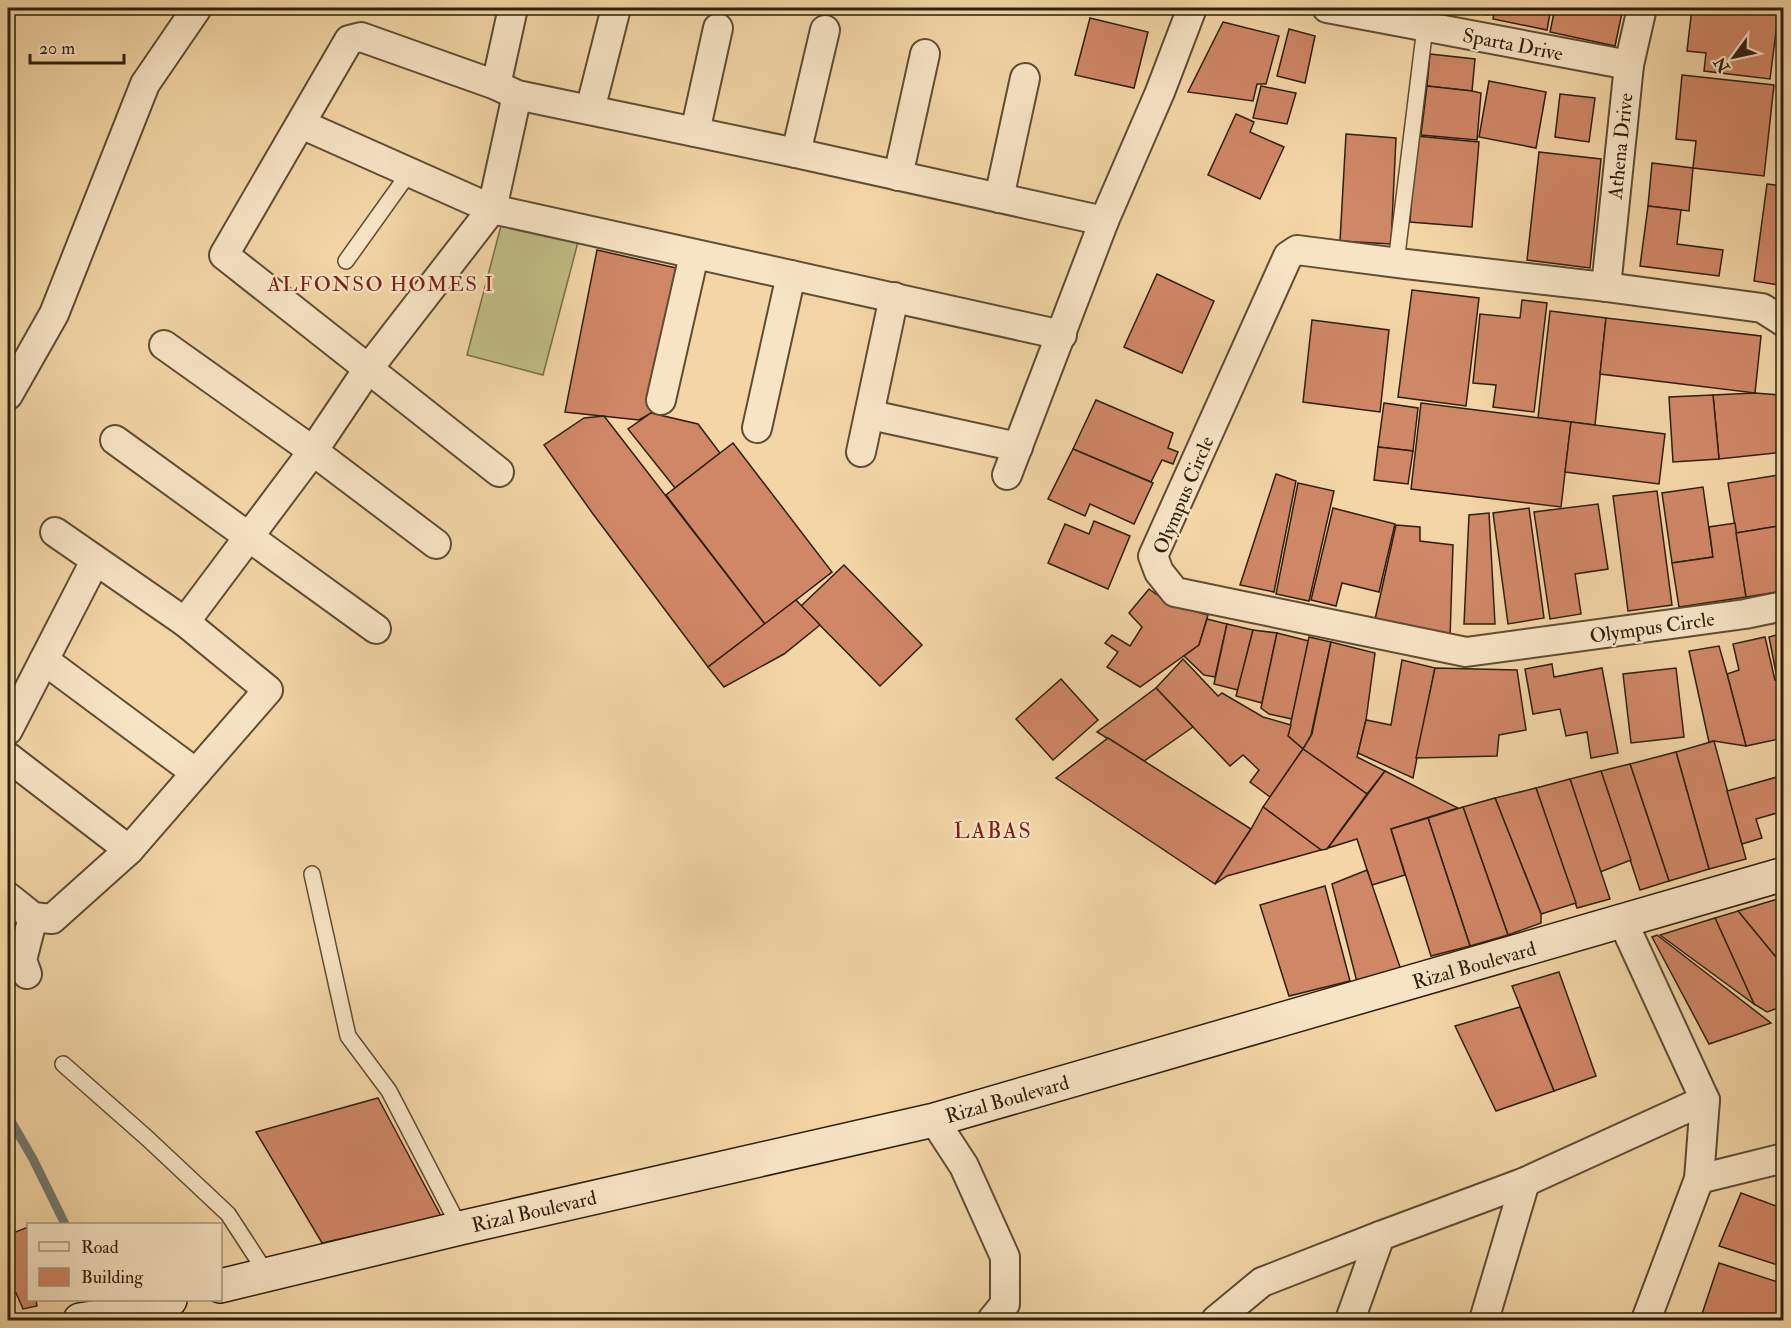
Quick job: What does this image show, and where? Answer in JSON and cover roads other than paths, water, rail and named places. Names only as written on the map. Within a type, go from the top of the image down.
[{"type":"main road","name":"Rizal Boulevard","points":[[222,1285],[460,1228],[934,1120],[1784,874]]},
{"type":"main road","points":[[96,1317],[162,1301]]},
{"type":"street","points":[[8,395],[54,314],[145,84],[197,8]]},
{"type":"street","points":[[185,622],[313,451],[368,369],[492,209],[507,90],[513,8]]},
{"type":"street","points":[[590,110],[616,8]]},
{"type":"street","points":[[1007,475],[1104,221],[1160,92],[1192,8]]},
{"type":"street","name":"Sparta Drive","points":[[1327,8],[1629,65]]},
{"type":"street","name":"Athena Drive","points":[[1606,287],[1629,65],[1642,8]]},
{"type":"street","points":[[695,132],[718,28]]},
{"type":"street","points":[[796,153],[825,30]]},
{"type":"street","points":[[499,472],[224,255],[349,40],[361,37],[507,90],[590,110],[1104,221]]},
{"type":"street","points":[[898,176],[925,54]]},
{"type":"street","points":[[999,198],[1025,78]]},
{"type":"street","points":[[301,124],[492,209],[1062,335]]},
{"type":"street","name":"Olympus Circle","points":[[1784,322],[1762,308],[1297,250],[1288,256],[1154,556],[1159,572],[1175,592],[1466,652],[1745,614],[1784,606]]},
{"type":"street","points":[[661,400],[694,255]]},
{"type":"street","points":[[757,428],[791,275]]},
{"type":"street","points":[[861,452],[894,297]]},
{"type":"street","points":[[164,345],[313,451],[436,544]]},
{"type":"street","points":[[870,415],[1018,447]]},
{"type":"street","points":[[116,440],[376,629]]},
{"type":"street","points":[[8,897],[33,917],[52,919],[129,850],[268,690],[185,622],[55,532]]},
{"type":"street","points":[[8,730],[95,561]]},
{"type":"street","points":[[44,660],[196,773]]},
{"type":"street","points":[[8,757],[129,850]]},
{"type":"street","points":[[27,974],[22,960],[33,917]]},
{"type":"street","points":[[1623,922],[1705,1100],[1700,1179],[1646,1320]]},
{"type":"street","points":[[1216,1320],[1262,1282],[1525,1182],[1705,1100]]},
{"type":"street","points":[[934,1120],[964,1166],[1005,1257],[1005,1304],[992,1320]]},
{"type":"street","points":[[1700,1179],[1784,1158]]},
{"type":"street","points":[[1484,1320],[1525,1182]]},
{"type":"street","points":[[1350,1320],[1380,1236]]},
{"type":"lane","points":[[1396,263],[1425,27]]},
{"type":"lane","points":[[346,261],[410,172]]},
{"type":"lane","points":[[312,874],[348,1035],[389,1091],[460,1228]]},
{"type":"lane","points":[[63,1064],[228,1214],[267,1274]]},
{"type":"waterway","points":[[8,1116],[33,1159],[65,1223]]},
{"type":"district","name":"ALFONSO HOMES I","points":[[381,284]]},
{"type":"district","name":"LABAS","points":[[993,830]]}]
